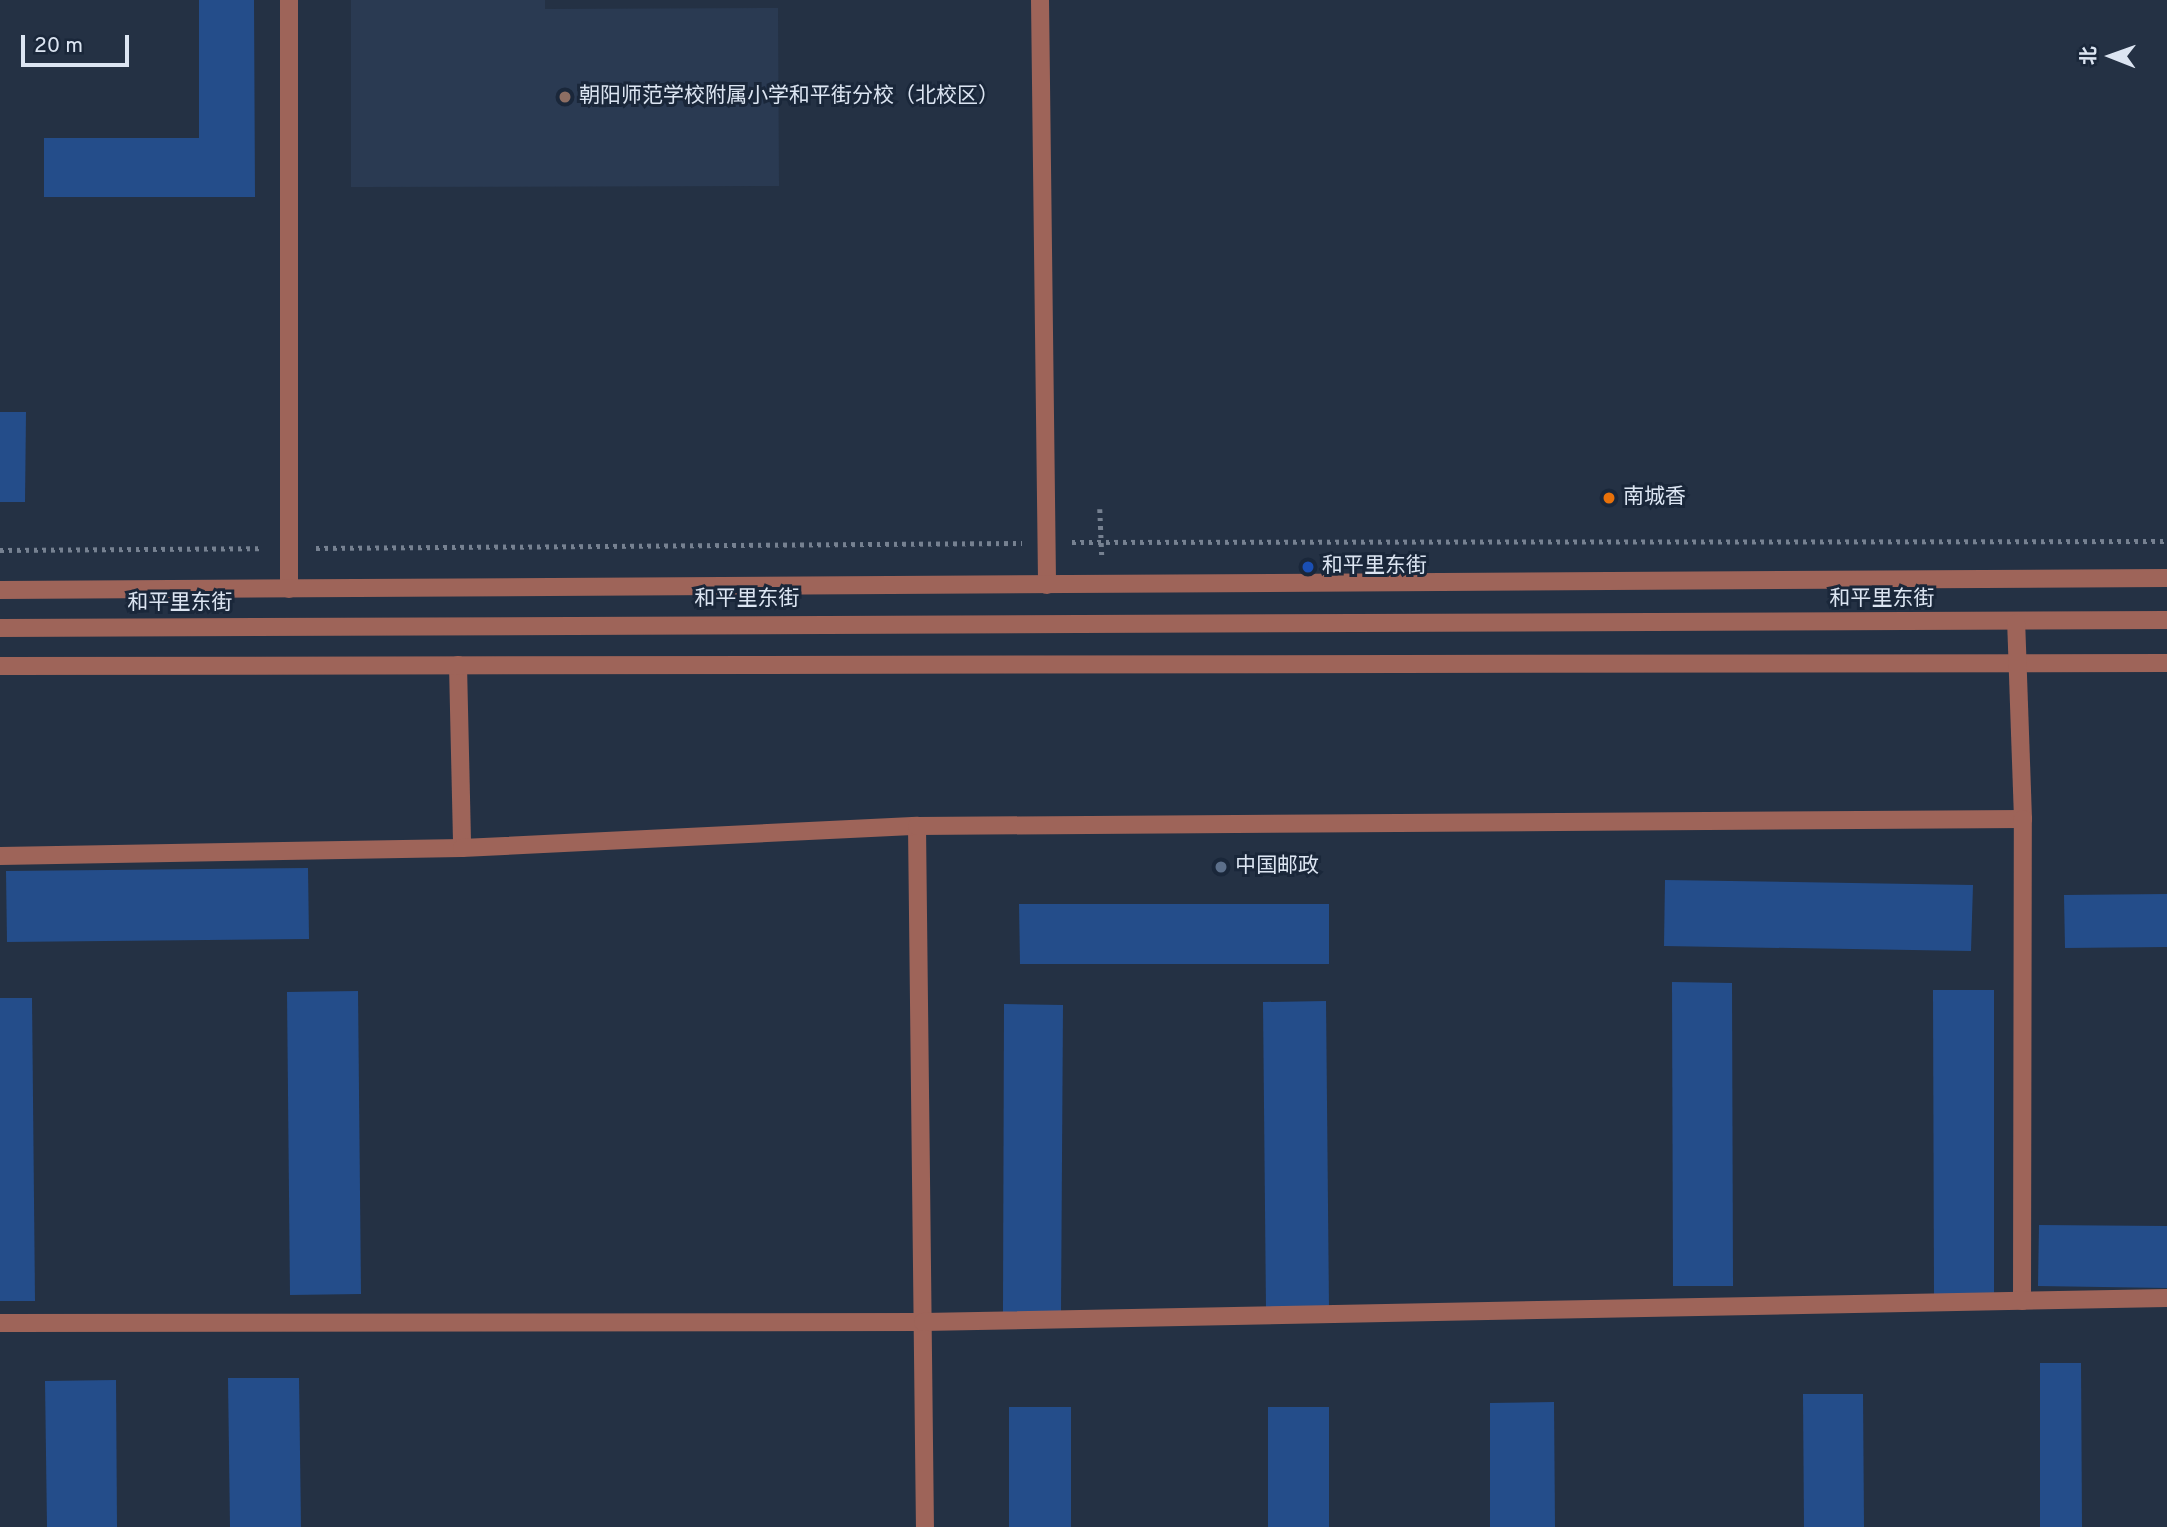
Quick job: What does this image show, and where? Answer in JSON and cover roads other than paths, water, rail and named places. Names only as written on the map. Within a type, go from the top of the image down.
[{"type":"street","points":[[289,0],[289,589]]},
{"type":"street","points":[[1040,0],[1047,585]]},
{"type":"street","name":"和平里东街","points":[[0,590],[2167,578]]},
{"type":"street","name":"和平里东街","points":[[0,628],[1103,621],[2167,621]]},
{"type":"street","points":[[2016,623],[2023,819],[2022,1301]]},
{"type":"street","points":[[0,666],[2167,663]]},
{"type":"street","points":[[458,665],[462,848]]},
{"type":"street","points":[[0,856],[462,848],[917,826],[2023,819]]},
{"type":"street","points":[[917,826],[925,1527]]},
{"type":"street","points":[[0,1323],[923,1322],[2167,1298]]},
{"type":"place","name":"朝阳师范学校附属小学和平街分校（北校区）","points":[[565,97]]},
{"type":"place","name":"南城香","points":[[1609,498]]},
{"type":"place","name":"和平里东街","points":[[1308,567]]},
{"type":"place","name":"中国邮政","points":[[1221,867]]}]
